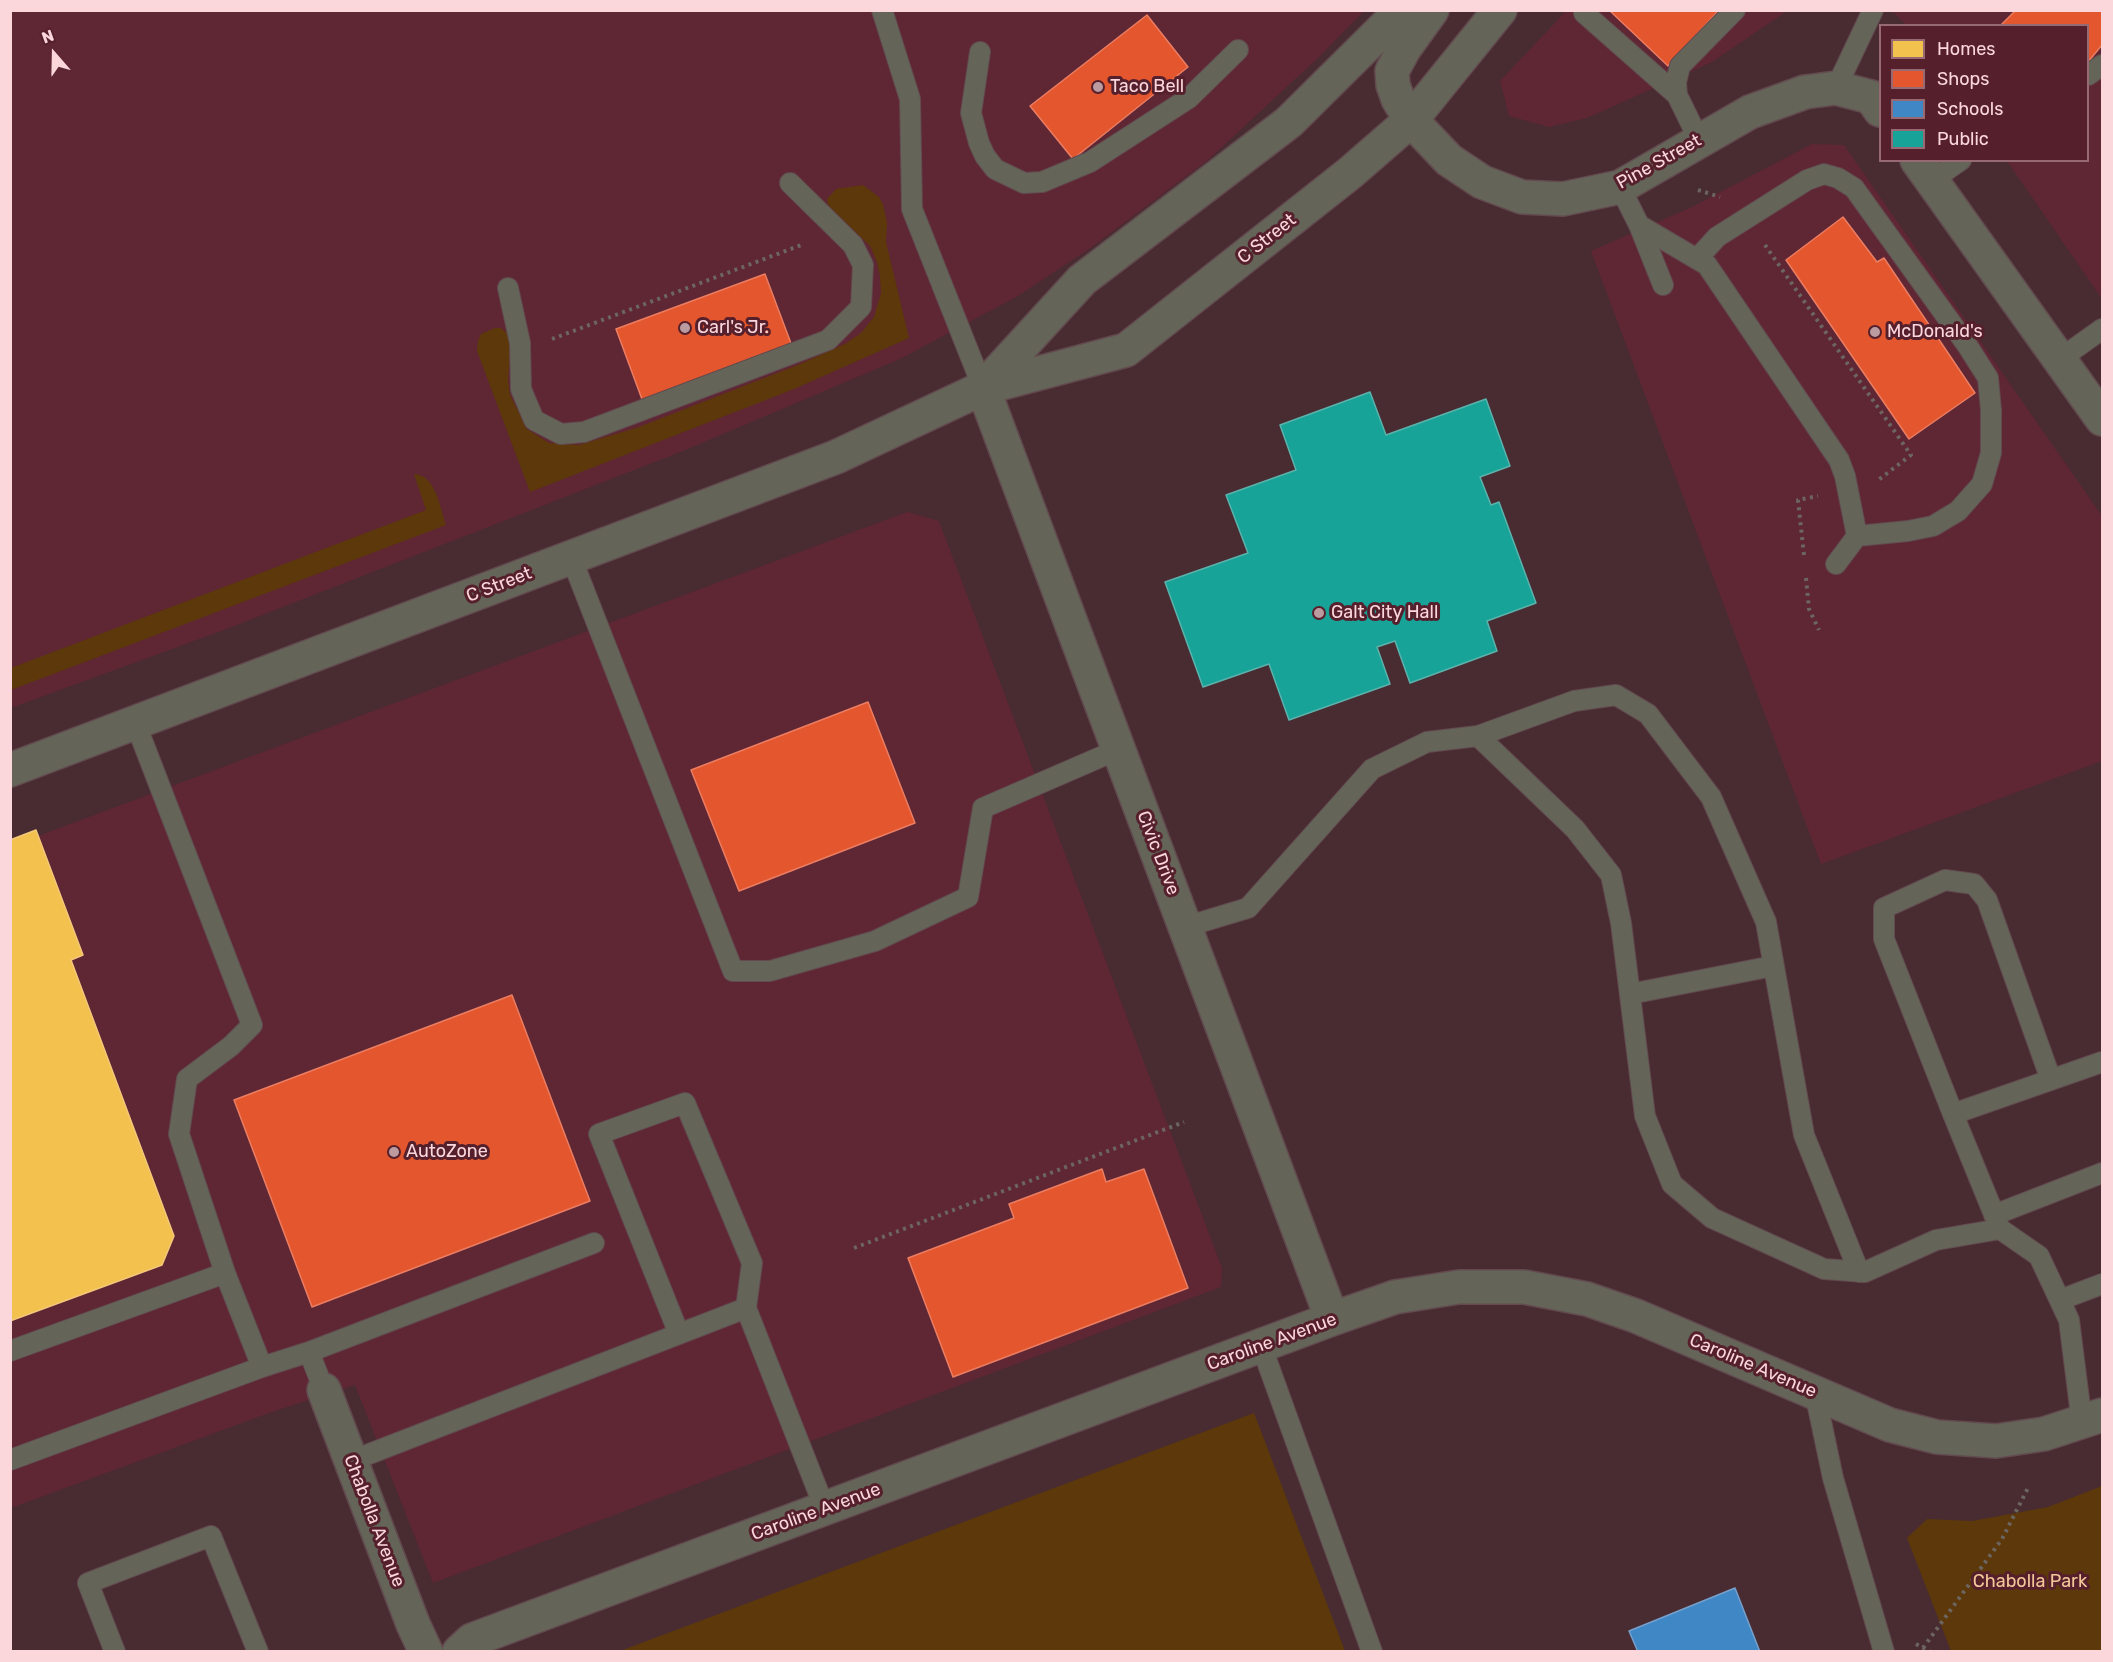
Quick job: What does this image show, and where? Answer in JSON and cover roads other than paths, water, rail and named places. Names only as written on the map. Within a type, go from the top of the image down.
[{"type":"street","name":"C Street","points":[[983,388],[1082,280],[1289,122],[1402,10]]},
{"type":"street","name":"Pine Street","points":[[1432,10],[1404,49],[1392,71],[1393,85],[1398,99],[1411,120],[1449,160],[1482,182],[1522,197],[1563,199],[1620,187],[1750,112],[1805,92],[1836,88],[1871,97],[1879,107]]},
{"type":"street","name":"C Street","points":[[10,770],[836,457],[983,388],[1126,350],[1350,173],[1411,120],[1500,10]]},
{"type":"street","points":[[1924,171],[2103,419]]},
{"type":"street","name":"Civic Drive","points":[[983,388],[1332,1319]]},
{"type":"street","name":"Caroline Avenue","points":[[459,1652],[472,1640],[1332,1319],[1395,1297],[1459,1287],[1524,1287],[1587,1299],[1636,1316],[1890,1425],[1937,1437],[1996,1441],[2044,1434],[2092,1419]]},
{"type":"street","name":"Chabolla Avenue","points":[[324,1390],[413,1624],[426,1652]]},
{"type":"lane","points":[[882,10],[910,99],[912,209],[983,388]]},
{"type":"lane","points":[[1586,10],[1584,13],[1677,95]]},
{"type":"lane","points":[[1699,140],[1677,95],[1676,82],[1680,66],[1735,10]]},
{"type":"lane","points":[[1836,88],[1873,10]]},
{"type":"lane","points":[[980,52],[971,113],[979,143],[985,156],[995,168],[1024,183],[1042,182],[1090,162],[1189,98],[1238,50]]},
{"type":"lane","points":[[2089,74],[2103,64]]},
{"type":"lane","points":[[1924,171],[1954,162]]},
{"type":"lane","points":[[1697,259],[1717,237],[1807,180],[1824,174],[1838,177],[1854,188],[1967,345],[1988,378],[1991,453],[1982,484],[1958,511],[1933,526],[1857,536],[1836,564]]},
{"type":"lane","points":[[508,288],[520,351],[521,389],[534,420],[561,434],[584,432],[828,340],[861,308],[863,265],[853,245],[790,183]]},
{"type":"lane","points":[[1620,187],[1639,225],[1663,285]]},
{"type":"lane","points":[[1639,225],[1707,265],[1839,460],[1845,476],[1857,536]]},
{"type":"lane","points":[[2060,359],[2103,330]]},
{"type":"lane","points":[[571,557],[733,970],[770,971],[874,941],[968,897],[983,808],[1119,749]]},
{"type":"lane","points":[[1185,927],[1248,908],[1372,769],[1427,742],[1478,736],[1574,701],[1616,695],[1648,714],[1711,797],[1766,922],[1804,1135],[1859,1272]]},
{"type":"lane","points":[[135,722],[252,1025],[231,1046],[187,1079],[179,1134],[225,1273],[262,1367]]},
{"type":"lane","points":[[1478,736],[1575,828],[1611,875],[1621,922],[1645,1116],[1672,1184],[1712,1218],[1824,1269],[1865,1272],[1936,1240],[1997,1222],[2103,1173]]},
{"type":"lane","points":[[2051,1080],[1987,900],[1974,885],[1945,880],[1884,908],[1884,939],[1997,1222],[2039,1256],[2070,1320],[2092,1419]]},
{"type":"lane","points":[[1629,994],[1773,966]]},
{"type":"lane","points":[[1953,1114],[2103,1062]]},
{"type":"lane","points":[[679,1334],[599,1134],[685,1103],[752,1263],[746,1308],[825,1509]]},
{"type":"lane","points":[[10,1460],[262,1367],[309,1352],[594,1243]]},
{"type":"lane","points":[[10,1351],[225,1273]]},
{"type":"lane","points":[[2060,1300],[2103,1284]]},
{"type":"lane","points":[[351,1461],[746,1308]]},
{"type":"lane","points":[[1261,1345],[1372,1652]]},
{"type":"lane","points":[[309,1352],[324,1390]]},
{"type":"lane","points":[[1815,1393],[1833,1478],[1884,1652]]},
{"type":"lane","points":[[115,1652],[88,1583],[211,1536],[258,1652]]},
{"type":"place","name":"Taco Bell","points":[[1098,87]]},
{"type":"place","name":"Carl's Jr.","points":[[685,328]]},
{"type":"place","name":"McDonald's","points":[[1875,332]]},
{"type":"place","name":"Galt City Hall","points":[[1319,613]]},
{"type":"place","name":"AutoZone","points":[[394,1152]]},
{"type":"park label","name":"Chabolla Park","points":[[2030,1582]]}]
